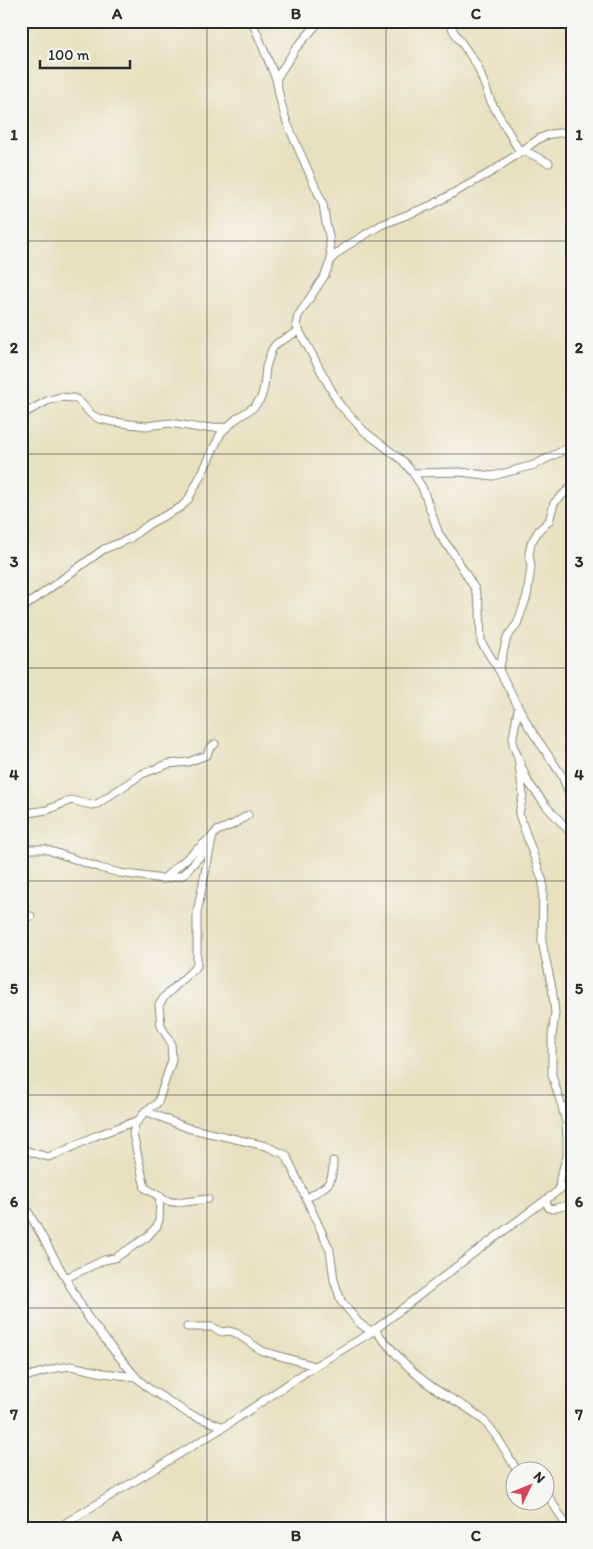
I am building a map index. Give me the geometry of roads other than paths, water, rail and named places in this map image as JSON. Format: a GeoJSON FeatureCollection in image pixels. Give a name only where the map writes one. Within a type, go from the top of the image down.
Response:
{"type":"FeatureCollection","features":[{"type":"Feature","properties":{"kind":"street"},"geometry":{"type":"LineString","coordinates":[[252,21],[276,79],[287,123],[323,204],[329,235],[331,259],[325,275],[298,316],[296,325],[338,404],[364,430],[403,461],[413,473],[427,499],[440,534],[454,553],[475,589],[480,608],[481,642],[499,670],[518,709],[561,774],[572,800]]}},
{"type":"Feature","properties":{"kind":"street"},"geometry":{"type":"LineString","coordinates":[[276,79],[296,48],[320,21]]}},
{"type":"Feature","properties":{"kind":"street"},"geometry":{"type":"LineString","coordinates":[[449,21],[476,65],[491,102],[522,151],[549,163]]}},
{"type":"Feature","properties":{"kind":"street"},"geometry":{"type":"LineString","coordinates":[[331,259],[356,239],[393,220],[420,211],[451,196],[493,171],[540,138],[551,134],[572,131]]}},
{"type":"Feature","properties":{"kind":"street"},"geometry":{"type":"LineString","coordinates":[[21,609],[104,550],[129,539],[149,524],[181,507],[188,500],[217,439],[236,420],[254,407],[261,398],[268,359],[272,348],[277,343],[299,331]]}},
{"type":"Feature","properties":{"kind":"street"},"geometry":{"type":"LineString","coordinates":[[21,415],[47,401],[60,397],[78,400],[92,415],[114,422],[146,426],[170,423],[200,428],[228,428]]}},
{"type":"Feature","properties":{"kind":"street"},"geometry":{"type":"LineString","coordinates":[[413,473],[460,472],[493,476],[534,465],[572,446]]}},
{"type":"Feature","properties":{"kind":"street"},"geometry":{"type":"LineString","coordinates":[[499,670],[507,637],[517,624],[526,596],[531,567],[529,554],[531,543],[539,530],[548,522],[554,503],[572,486]]}},
{"type":"Feature","properties":{"kind":"street"},"geometry":{"type":"LineString","coordinates":[[518,709],[512,741],[528,782],[572,834]]}},
{"type":"Feature","properties":{"kind":"street"},"geometry":{"type":"LineString","coordinates":[[21,814],[47,810],[71,800],[91,806],[97,804],[142,774],[168,764],[188,762],[201,758],[207,755],[209,749],[215,744]]}},
{"type":"Feature","properties":{"kind":"street"},"geometry":{"type":"LineString","coordinates":[[518,758],[523,795],[519,814],[543,882],[542,942],[552,988],[555,1013],[552,1036],[552,1075],[566,1122],[567,1157],[560,1178],[559,1190]]}},
{"type":"Feature","properties":{"kind":"street"},"geometry":{"type":"LineString","coordinates":[[21,849],[45,849],[100,868],[163,879],[217,831],[234,824],[248,815]]}},
{"type":"Feature","properties":{"kind":"street"},"geometry":{"type":"LineString","coordinates":[[208,1199],[184,1202],[171,1201],[163,1199],[145,1188],[133,1134],[135,1124],[145,1111],[158,1102],[172,1060],[171,1043],[161,1026],[159,1005],[165,996],[197,966],[197,912],[212,837]]}},
{"type":"Feature","properties":{"kind":"street"},"geometry":{"type":"LineString","coordinates":[[21,918],[31,916]]}},
{"type":"Feature","properties":{"kind":"street"},"geometry":{"type":"LineString","coordinates":[[145,1111],[188,1128],[266,1146],[284,1153],[330,1250],[334,1280],[341,1301],[359,1323],[373,1330],[432,1387],[478,1415],[506,1449],[513,1462]]}},
{"type":"Feature","properties":{"kind":"street"},"geometry":{"type":"LineString","coordinates":[[21,1147],[27,1151],[48,1157],[95,1136],[139,1120]]}},
{"type":"Feature","properties":{"kind":"street"},"geometry":{"type":"LineString","coordinates":[[306,1199],[330,1182],[333,1174],[332,1161]]}},
{"type":"Feature","properties":{"kind":"street"},"geometry":{"type":"LineString","coordinates":[[57,1528],[224,1427],[373,1330],[406,1307],[545,1200],[572,1183]]}},
{"type":"Feature","properties":{"kind":"street"},"geometry":{"type":"LineString","coordinates":[[66,1278],[104,1260],[115,1258],[147,1237],[157,1226],[159,1220],[160,1196]]}},
{"type":"Feature","properties":{"kind":"street"},"geometry":{"type":"LineString","coordinates":[[21,1198],[96,1329],[136,1377],[148,1388],[176,1407],[224,1427]]}},
{"type":"Feature","properties":{"kind":"street"},"geometry":{"type":"LineString","coordinates":[[545,1200],[549,1208],[552,1209],[572,1204]]}},
{"type":"Feature","properties":{"kind":"street"},"geometry":{"type":"LineString","coordinates":[[187,1327],[212,1327],[222,1332],[236,1334],[262,1351],[315,1366]]}},
{"type":"Feature","properties":{"kind":"street"},"geometry":{"type":"LineString","coordinates":[[21,1378],[56,1368],[71,1366],[136,1377]]}},
{"type":"Feature","properties":{"kind":"street"},"geometry":{"type":"LineString","coordinates":[[556,1508],[567,1525]]}}]}
